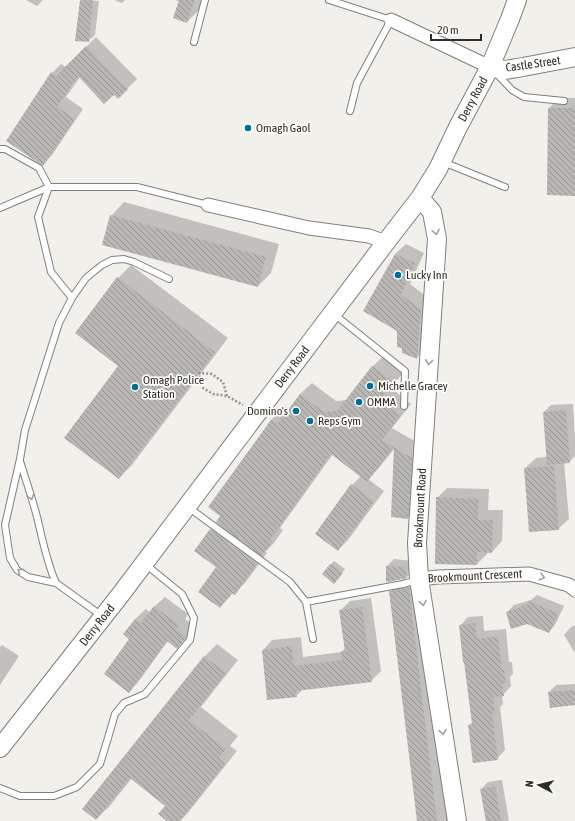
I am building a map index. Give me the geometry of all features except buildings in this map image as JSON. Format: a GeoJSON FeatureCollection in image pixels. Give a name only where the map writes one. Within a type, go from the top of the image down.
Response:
{"type":"FeatureCollection","features":[{"type":"Feature","properties":{"kind":"main road","name":"Derry Road"},"geometry":{"type":"LineString","coordinates":[[0,748],[103,617],[420,198],[441,161],[472,98],[490,67],[517,0]]}},
{"type":"Feature","properties":{"kind":"main road","name":"Castle Street"},"geometry":{"type":"LineString","coordinates":[[490,67],[505,70],[575,57]]}},
{"type":"Feature","properties":{"kind":"main road","name":"Brookmount Road"},"geometry":{"type":"LineString","coordinates":[[420,198],[432,212],[437,239],[417,543],[419,579],[457,821]]}},
{"type":"Feature","properties":{"kind":"street"},"geometry":{"type":"LineString","coordinates":[[391,20],[490,67]]}},
{"type":"Feature","properties":{"kind":"street"},"geometry":{"type":"LineString","coordinates":[[208,205],[309,228],[369,236],[386,242]]}},
{"type":"Feature","properties":{"kind":"street","name":"Brookmount Crescent"},"geometry":{"type":"LineString","coordinates":[[419,579],[529,574],[569,585],[575,590]]}},
{"type":"Feature","properties":{"kind":"lane"},"geometry":{"type":"LineString","coordinates":[[194,42],[205,0]]}},
{"type":"Feature","properties":{"kind":"lane"},"geometry":{"type":"LineString","coordinates":[[329,0],[391,20],[357,84],[350,110]]}},
{"type":"Feature","properties":{"kind":"lane"},"geometry":{"type":"LineString","coordinates":[[490,67],[512,90],[524,97],[564,101]]}},
{"type":"Feature","properties":{"kind":"lane"},"geometry":{"type":"LineString","coordinates":[[0,149],[5,149],[39,168],[49,186],[38,217],[51,272],[72,298]]}},
{"type":"Feature","properties":{"kind":"lane"},"geometry":{"type":"LineString","coordinates":[[441,161],[505,187]]}},
{"type":"Feature","properties":{"kind":"lane"},"geometry":{"type":"LineString","coordinates":[[0,208],[49,186],[137,187],[208,205]]}},
{"type":"Feature","properties":{"kind":"lane"},"geometry":{"type":"LineString","coordinates":[[103,617],[56,583],[28,577],[16,570],[10,558],[5,525],[25,430],[59,323],[72,298],[86,278],[102,265],[112,260],[124,259],[134,262],[169,279]]}},
{"type":"Feature","properties":{"kind":"lane"},"geometry":{"type":"LineString","coordinates":[[332,313],[405,371],[404,406]]}},
{"type":"Feature","properties":{"kind":"lane"},"geometry":{"type":"LineString","coordinates":[[20,459],[38,520],[51,572],[56,583]]}},
{"type":"Feature","properties":{"kind":"lane"},"geometry":{"type":"LineString","coordinates":[[14,487],[26,480]]}},
{"type":"Feature","properties":{"kind":"lane"},"geometry":{"type":"LineString","coordinates":[[187,506],[290,582],[306,602],[313,639]]}},
{"type":"Feature","properties":{"kind":"lane"},"geometry":{"type":"LineString","coordinates":[[0,788],[20,796],[54,796],[77,787],[100,764],[115,714],[124,703],[145,694],[190,640],[194,618],[182,594],[144,563]]}},
{"type":"Feature","properties":{"kind":"lane"},"geometry":{"type":"LineString","coordinates":[[306,602],[403,584],[419,579]]}},
{"type":"Feature","properties":{"kind":"path"},"geometry":{"type":"LineString","coordinates":[[227,396],[223,382],[212,374],[199,373],[203,388],[213,394],[227,396],[256,414]]}},
{"type":"Feature","properties":{"kind":"place","name":"Omagh Gaol"},"geometry":{"type":"Point","coordinates":[248,128]}},
{"type":"Feature","properties":{"kind":"place","name":"Lucky Inn"},"geometry":{"type":"Point","coordinates":[398,275]}},
{"type":"Feature","properties":{"kind":"place","name":"Michelle Gracey"},"geometry":{"type":"Point","coordinates":[370,386]}},
{"type":"Feature","properties":{"kind":"place","name":"Omagh Police Station"},"geometry":{"type":"Point","coordinates":[135,387]}},
{"type":"Feature","properties":{"kind":"place","name":"OMMA"},"geometry":{"type":"Point","coordinates":[359,402]}},
{"type":"Feature","properties":{"kind":"place","name":"Domino's"},"geometry":{"type":"Point","coordinates":[296,411]}},
{"type":"Feature","properties":{"kind":"place","name":"Reps Gym"},"geometry":{"type":"Point","coordinates":[310,421]}}]}
